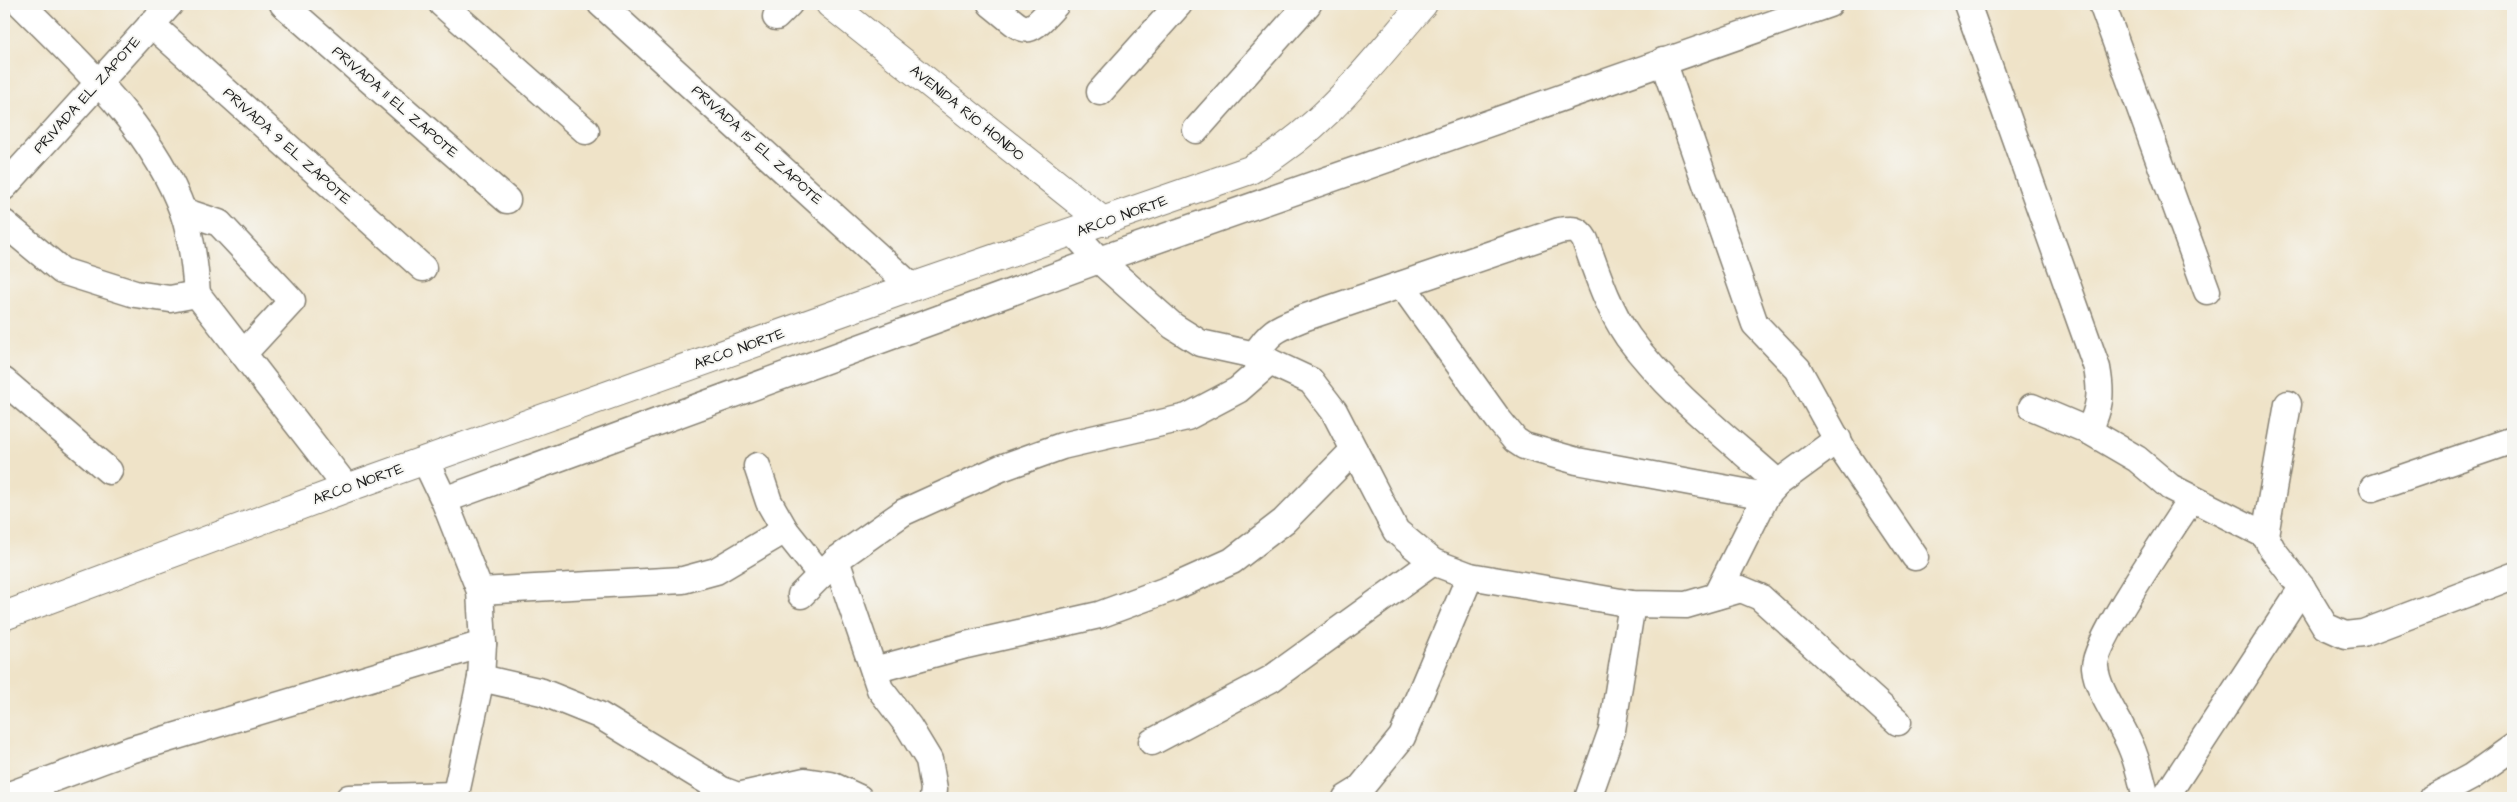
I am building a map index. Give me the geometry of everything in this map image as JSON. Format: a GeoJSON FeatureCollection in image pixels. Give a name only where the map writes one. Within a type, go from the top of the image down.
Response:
{"type":"FeatureCollection","features":[{"type":"Feature","properties":{"kind":"main road","name":"AVENIDA RÍO HONDO"},"geometry":{"type":"LineString","coordinates":[[830,4],[1104,222]]}},
{"type":"Feature","properties":{"kind":"main road","name":"ARCO NORTE"},"geometry":{"type":"LineString","coordinates":[[4,616],[425,460],[912,287],[1074,233],[1250,170],[1274,157],[1326,115],[1423,4]]}},
{"type":"Feature","properties":{"kind":"street"},"geometry":{"type":"LineString","coordinates":[[21,4],[99,82],[154,152],[183,212],[195,261],[197,294],[347,488]]}},
{"type":"Feature","properties":{"kind":"street","name":"PRIVADA EL ZAPOTE"},"geometry":{"type":"LineString","coordinates":[[4,187],[170,4]]}},
{"type":"Feature","properties":{"kind":"street","name":"PRIVADA 11 EL ZAPOTE"},"geometry":{"type":"LineString","coordinates":[[283,4],[507,200]]}},
{"type":"Feature","properties":{"kind":"street"},"geometry":{"type":"LineString","coordinates":[[442,4],[586,131]]}},
{"type":"Feature","properties":{"kind":"street","name":"PRIVADA 15 EL ZAPOTE"},"geometry":{"type":"LineString","coordinates":[[601,4],[912,287]]}},
{"type":"Feature","properties":{"kind":"street"},"geometry":{"type":"LineString","coordinates":[[991,4],[1023,29],[1030,30],[1056,4]]}},
{"type":"Feature","properties":{"kind":"street"},"geometry":{"type":"LineString","coordinates":[[1100,92],[1178,4]]}},
{"type":"Feature","properties":{"kind":"street"},"geometry":{"type":"LineString","coordinates":[[1196,130],[1308,4]]}},
{"type":"Feature","properties":{"kind":"street"},"geometry":{"type":"LineString","coordinates":[[444,500],[1099,260],[1829,4]]}},
{"type":"Feature","properties":{"kind":"street"},"geometry":{"type":"LineString","coordinates":[[1967,4],[2097,368],[2102,391],[2099,409],[2089,431]]}},
{"type":"Feature","properties":{"kind":"street"},"geometry":{"type":"LineString","coordinates":[[2102,4],[2207,291]]}},
{"type":"Feature","properties":{"kind":"street","name":"PRIVADA 9 EL ZAPOTE"},"geometry":{"type":"LineString","coordinates":[[151,24],[423,268]]}},
{"type":"Feature","properties":{"kind":"street"},"geometry":{"type":"LineString","coordinates":[[1663,62],[1755,324],[1798,369],[1870,492],[1915,557]]}},
{"type":"Feature","properties":{"kind":"street"},"geometry":{"type":"LineString","coordinates":[[183,212],[219,223],[292,301],[244,353]]}},
{"type":"Feature","properties":{"kind":"street"},"geometry":{"type":"LineString","coordinates":[[4,223],[62,271],[135,294],[170,299],[197,294]]}},
{"type":"Feature","properties":{"kind":"street"},"geometry":{"type":"LineString","coordinates":[[801,594],[828,567],[904,512],[984,476],[1062,446],[1187,417],[1238,390],[1263,358],[1266,336],[1277,329],[1572,228],[1580,232],[1610,305],[1628,337],[1656,371],[1772,490]]}},
{"type":"Feature","properties":{"kind":"street"},"geometry":{"type":"LineString","coordinates":[[1074,233],[1099,260],[1174,326],[1200,343],[1263,358],[1311,381],[1334,411],[1396,532],[1433,562],[1470,576],[1632,604],[1686,605],[1741,589],[1760,597],[1898,722]]}},
{"type":"Feature","properties":{"kind":"street"},"geometry":{"type":"LineString","coordinates":[[1402,285],[1498,419],[1514,440],[1524,446],[1577,461],[1772,490]]}},
{"type":"Feature","properties":{"kind":"street"},"geometry":{"type":"LineString","coordinates":[[4,381],[109,471]]}},
{"type":"Feature","properties":{"kind":"street"},"geometry":{"type":"LineString","coordinates":[[2264,535],[2288,404]]}},
{"type":"Feature","properties":{"kind":"street"},"geometry":{"type":"LineString","coordinates":[[2032,407],[2089,431],[2137,459],[2170,487],[2264,535],[2272,549],[2302,588],[2325,626],[2345,635],[2363,633],[2513,576]]}},
{"type":"Feature","properties":{"kind":"street"},"geometry":{"type":"LineString","coordinates":[[1716,596],[1772,490],[1838,439]]}},
{"type":"Feature","properties":{"kind":"street"},"geometry":{"type":"LineString","coordinates":[[2373,488],[2513,440]]}},
{"type":"Feature","properties":{"kind":"street"},"geometry":{"type":"LineString","coordinates":[[874,670],[966,645],[1099,615],[1181,584],[1232,561],[1284,521],[1354,450]]}},
{"type":"Feature","properties":{"kind":"street"},"geometry":{"type":"LineString","coordinates":[[349,798],[455,797],[481,678],[483,644],[480,591],[444,500],[425,460]]}},
{"type":"Feature","properties":{"kind":"street"},"geometry":{"type":"LineString","coordinates":[[757,466],[769,502],[785,530],[828,567],[874,670],[880,689],[909,727],[930,760],[934,789],[933,798]]}},
{"type":"Feature","properties":{"kind":"street"},"geometry":{"type":"LineString","coordinates":[[2146,798],[2131,747],[2098,680],[2095,666],[2098,653],[2128,597],[2191,499]]}},
{"type":"Feature","properties":{"kind":"street"},"geometry":{"type":"LineString","coordinates":[[480,591],[683,580],[716,571],[785,530]]}},
{"type":"Feature","properties":{"kind":"street"},"geometry":{"type":"LineString","coordinates":[[1152,742],[1270,679],[1405,584],[1433,562]]}},
{"type":"Feature","properties":{"kind":"street"},"geometry":{"type":"LineString","coordinates":[[1346,798],[1359,790],[1402,737],[1470,576]]}},
{"type":"Feature","properties":{"kind":"street"},"geometry":{"type":"LineString","coordinates":[[2165,798],[2302,588]]}},
{"type":"Feature","properties":{"kind":"street"},"geometry":{"type":"LineString","coordinates":[[1588,798],[1612,730],[1632,604]]}},
{"type":"Feature","properties":{"kind":"street"},"geometry":{"type":"LineString","coordinates":[[4,797],[130,750],[483,644]]}},
{"type":"Feature","properties":{"kind":"street"},"geometry":{"type":"LineString","coordinates":[[481,678],[542,692],[599,715],[722,790],[738,797],[805,781],[831,785],[859,798]]}},
{"type":"Feature","properties":{"kind":"street"},"geometry":{"type":"LineString","coordinates":[[2432,798],[2474,788],[2513,747]]}}]}
